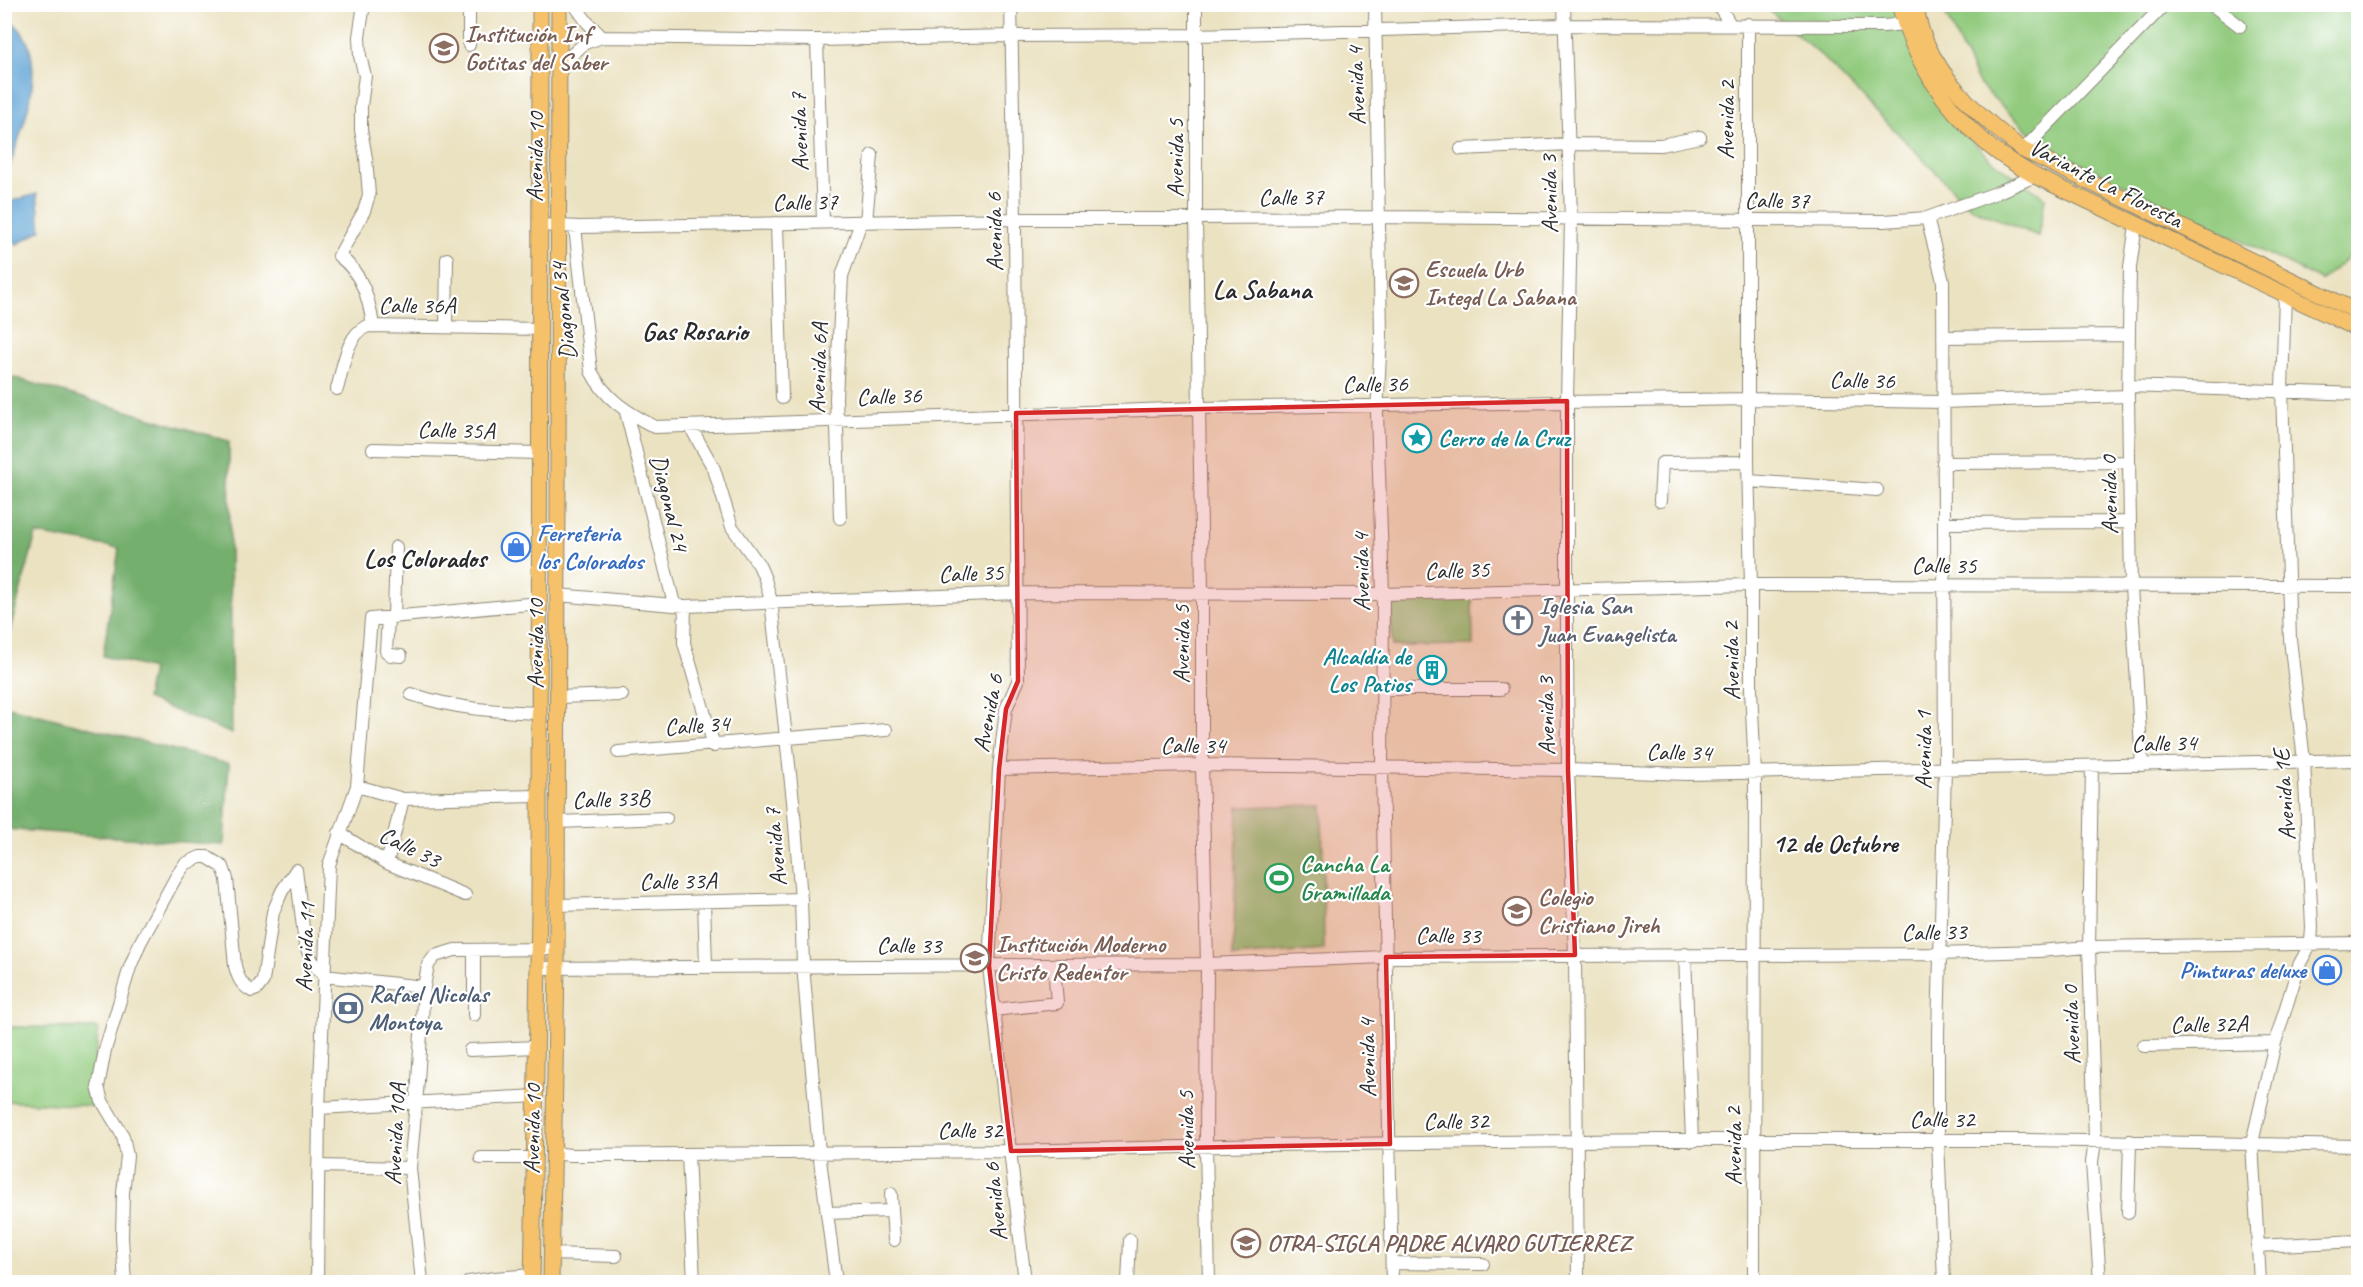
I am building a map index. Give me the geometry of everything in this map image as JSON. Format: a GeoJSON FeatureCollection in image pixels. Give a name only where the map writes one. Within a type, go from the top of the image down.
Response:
{"type":"FeatureCollection","features":[{"type":"Feature","properties":{"kind":"main road","name":"Avenida 10"},"geometry":{"type":"LineString","coordinates":[[532,1279],[538,968],[540,4]]}},
{"type":"Feature","properties":{"kind":"main road","name":"Avenida 10"},"geometry":{"type":"LineString","coordinates":[[551,1282],[555,1153],[558,822],[559,4]]}},
{"type":"Feature","properties":{"kind":"main road","name":"Variante La Floresta"},"geometry":{"type":"LineString","coordinates":[[1899,4],[1904,24],[1926,72],[1944,97],[1985,142],[2035,176],[2358,329]]}},
{"type":"Feature","properties":{"kind":"main road","name":"Variante La Floresta"},"geometry":{"type":"LineString","coordinates":[[1915,4],[1924,39],[1953,86],[1995,128],[2023,150],[2358,312]]}},
{"type":"Feature","properties":{"kind":"street"},"geometry":{"type":"LineString","coordinates":[[364,4],[359,37],[360,56],[365,76],[361,106],[362,143],[366,158],[369,195],[339,256],[358,273],[371,308],[374,326]]}},
{"type":"Feature","properties":{"kind":"street"},"geometry":{"type":"LineString","coordinates":[[468,4],[469,45]]}},
{"type":"Feature","properties":{"kind":"street"},"geometry":{"type":"LineString","coordinates":[[574,4],[587,22],[602,36]]}},
{"type":"Feature","properties":{"kind":"street","name":"Avenida 6"},"geometry":{"type":"LineString","coordinates":[[1011,4],[1018,681],[1006,709],[999,769],[989,966],[1025,1282]]}},
{"type":"Feature","properties":{"kind":"street","name":"Avenida 5"},"geometry":{"type":"LineString","coordinates":[[1196,4],[1196,219],[1202,592],[1202,765],[1207,964],[1206,1146],[1209,1282]]}},
{"type":"Feature","properties":{"kind":"street","name":"Avenida 4"},"geometry":{"type":"LineString","coordinates":[[1375,4],[1380,218],[1381,335],[1378,405],[1383,594],[1382,768],[1392,1282]]}},
{"type":"Feature","properties":{"kind":"street","name":"Avenida 3"},"geometry":{"type":"LineString","coordinates":[[1564,4],[1571,219],[1567,401],[1568,770],[1575,955],[1578,1282]]}},
{"type":"Feature","properties":{"kind":"street"},"geometry":{"type":"LineString","coordinates":[[1718,4],[1730,24]]}},
{"type":"Feature","properties":{"kind":"street"},"geometry":{"type":"LineString","coordinates":[[2023,150],[2165,4]]}},
{"type":"Feature","properties":{"kind":"street"},"geometry":{"type":"LineString","coordinates":[[2211,4],[2240,26]]}},
{"type":"Feature","properties":{"kind":"street","name":"Avenida 2"},"geometry":{"type":"LineString","coordinates":[[1748,24],[1746,220],[1748,462],[1751,689],[1755,773],[1754,1282]]}},
{"type":"Feature","properties":{"kind":"street"},"geometry":{"type":"LineString","coordinates":[[559,66],[585,43],[602,36],[817,40],[1564,25],[1884,26],[1904,24]]}},
{"type":"Feature","properties":{"kind":"street","name":"Avenida 7"},"geometry":{"type":"LineString","coordinates":[[817,40],[823,222]]}},
{"type":"Feature","properties":{"kind":"street"},"geometry":{"type":"LineString","coordinates":[[1461,149],[1569,144],[1661,145],[1700,136]]}},
{"type":"Feature","properties":{"kind":"street","name":"Avenida 6A"},"geometry":{"type":"LineString","coordinates":[[840,518],[836,398],[842,276],[864,222],[872,155]]}},
{"type":"Feature","properties":{"kind":"street","name":"Calle 37"},"geometry":{"type":"LineString","coordinates":[[540,225],[575,227],[1015,219],[1380,218],[1884,221],[1927,218],[2035,176]]}},
{"type":"Feature","properties":{"kind":"street","name":"Avenida 1"},"geometry":{"type":"LineString","coordinates":[[1927,218],[1943,281],[1945,769],[1938,954],[1938,1140],[1944,1282]]}},
{"type":"Feature","properties":{"kind":"street"},"geometry":{"type":"LineString","coordinates":[[777,223],[782,398]]}},
{"type":"Feature","properties":{"kind":"street","name":"Avenida 0"},"geometry":{"type":"LineString","coordinates":[[2136,225],[2130,267],[2128,391],[2131,587],[2142,765]]}},
{"type":"Feature","properties":{"kind":"street","name":"Diagonal 34"},"geometry":{"type":"LineString","coordinates":[[575,227],[591,372],[597,384],[626,412]]}},
{"type":"Feature","properties":{"kind":"street"},"geometry":{"type":"LineString","coordinates":[[446,326],[447,259]]}},
{"type":"Feature","properties":{"kind":"street","name":"Avenida 1E"},"geometry":{"type":"LineString","coordinates":[[2260,1282],[2252,1143],[2275,1043],[2300,965],[2311,943],[2312,927],[2304,761],[2290,639],[2282,390],[2285,295]]}},
{"type":"Feature","properties":{"kind":"street","name":"Calle 36A"},"geometry":{"type":"LineString","coordinates":[[337,389],[352,337],[359,329],[374,326],[540,329]]}},
{"type":"Feature","properties":{"kind":"street"},"geometry":{"type":"LineString","coordinates":[[1943,338],[2129,335]]}},
{"type":"Feature","properties":{"kind":"street","name":"Calle 36"},"geometry":{"type":"LineString","coordinates":[[626,412],[655,427],[1199,408],[1749,399],[1943,402],[2128,391],[2282,390],[2358,394]]}},
{"type":"Feature","properties":{"kind":"street","name":"Diagonal 24"},"geometry":{"type":"LineString","coordinates":[[626,412],[679,605]]}},
{"type":"Feature","properties":{"kind":"street","name":"Avenida 7"},"geometry":{"type":"LineString","coordinates":[[690,426],[714,470],[732,527],[759,565],[771,601],[801,899],[803,965],[819,1152],[836,1282]]}},
{"type":"Feature","properties":{"kind":"street","name":"Calle 35A"},"geometry":{"type":"LineString","coordinates":[[373,449],[538,453]]}},
{"type":"Feature","properties":{"kind":"street"},"geometry":{"type":"LineString","coordinates":[[1660,501],[1662,463],[1748,462]]}},
{"type":"Feature","properties":{"kind":"street"},"geometry":{"type":"LineString","coordinates":[[1943,463],[2129,462]]}},
{"type":"Feature","properties":{"kind":"street"},"geometry":{"type":"LineString","coordinates":[[1749,480],[1877,490]]}},
{"type":"Feature","properties":{"kind":"street"},"geometry":{"type":"LineString","coordinates":[[1944,523],[2130,522]]}},
{"type":"Feature","properties":{"kind":"street"},"geometry":{"type":"LineString","coordinates":[[396,547],[386,651],[391,655],[401,656]]}},
{"type":"Feature","properties":{"kind":"street","name":"Calle 35"},"geometry":{"type":"LineString","coordinates":[[557,596],[679,605],[1017,593],[1383,594],[1751,585],[2358,586]]}},
{"type":"Feature","properties":{"kind":"street"},"geometry":{"type":"LineString","coordinates":[[391,617],[539,603]]}},
{"type":"Feature","properties":{"kind":"street"},"geometry":{"type":"LineString","coordinates":[[679,605],[684,643],[714,746]]}},
{"type":"Feature","properties":{"kind":"street","name":"Avenida 11"},"geometry":{"type":"LineString","coordinates":[[317,1282],[319,1108],[329,865],[357,786],[371,619],[391,617]]}},
{"type":"Feature","properties":{"kind":"street"},"geometry":{"type":"LineString","coordinates":[[1383,689],[1501,689]]}},
{"type":"Feature","properties":{"kind":"street"},"geometry":{"type":"LineString","coordinates":[[411,694],[444,705],[481,711],[538,713]]}},
{"type":"Feature","properties":{"kind":"street"},"geometry":{"type":"LineString","coordinates":[[557,697],[622,695]]}},
{"type":"Feature","properties":{"kind":"street","name":"Calle 34"},"geometry":{"type":"LineString","coordinates":[[618,752],[714,746],[886,730]]}},
{"type":"Feature","properties":{"kind":"street","name":"Calle 34"},"geometry":{"type":"LineString","coordinates":[[999,769],[1202,765],[1688,774],[2358,760]]}},
{"type":"Feature","properties":{"kind":"street","name":"Avenida 0"},"geometry":{"type":"LineString","coordinates":[[2092,766],[2089,947],[2095,1141],[2092,1162],[2100,1282]]}},
{"type":"Feature","properties":{"kind":"street"},"geometry":{"type":"LineString","coordinates":[[357,786],[404,799],[538,796]]}},
{"type":"Feature","properties":{"kind":"street"},"geometry":{"type":"LineString","coordinates":[[387,863],[404,799]]}},
{"type":"Feature","properties":{"kind":"street","name":"Calle 33B"},"geometry":{"type":"LineString","coordinates":[[558,822],[666,818]]}},
{"type":"Feature","properties":{"kind":"street","name":"Calle 33"},"geometry":{"type":"LineString","coordinates":[[339,833],[387,863],[465,895]]}},
{"type":"Feature","properties":{"kind":"street"},"geometry":{"type":"LineString","coordinates":[[125,1282],[122,1224],[127,1155],[123,1136],[102,1101],[98,1087],[122,991],[140,943],[185,864],[200,857],[212,859],[226,872],[235,966],[243,987],[252,991],[263,981],[273,912],[296,870],[305,944],[313,963],[324,976],[424,987]]}},
{"type":"Feature","properties":{"kind":"street","name":"Calle 33A"},"geometry":{"type":"LineString","coordinates":[[557,905],[801,899]]}},
{"type":"Feature","properties":{"kind":"street"},"geometry":{"type":"LineString","coordinates":[[704,901],[706,966]]}},
{"type":"Feature","properties":{"kind":"street","name":"Calle 33"},"geometry":{"type":"LineString","coordinates":[[538,968],[803,965],[1054,966],[1207,964],[1386,957],[1938,954],[2089,947],[2358,943]]}},
{"type":"Feature","properties":{"kind":"street"},"geometry":{"type":"LineString","coordinates":[[474,1015],[474,950],[556,949]]}},
{"type":"Feature","properties":{"kind":"street","name":"Avenida 10A"},"geometry":{"type":"LineString","coordinates":[[422,1282],[410,1168],[424,987],[428,965],[435,956],[454,950],[474,950]]}},
{"type":"Feature","properties":{"kind":"street"},"geometry":{"type":"LineString","coordinates":[[1685,954],[1692,1141]]}},
{"type":"Feature","properties":{"kind":"street"},"geometry":{"type":"LineString","coordinates":[[994,1010],[1057,1003],[1054,966]]}},
{"type":"Feature","properties":{"kind":"street","name":"Calle 32A"},"geometry":{"type":"LineString","coordinates":[[2144,1046],[2275,1043]]}},
{"type":"Feature","properties":{"kind":"street"},"geometry":{"type":"LineString","coordinates":[[470,1050],[537,1047]]}},
{"type":"Feature","properties":{"kind":"street"},"geometry":{"type":"LineString","coordinates":[[319,1108],[537,1096]]}},
{"type":"Feature","properties":{"kind":"street","name":"Calle 32"},"geometry":{"type":"LineString","coordinates":[[555,1153],[570,1155],[1011,1151],[1206,1146],[1938,1140],[2358,1146]]}},
{"type":"Feature","properties":{"kind":"street"},"geometry":{"type":"LineString","coordinates":[[2128,1213],[2130,1141]]}},
{"type":"Feature","properties":{"kind":"street"},"geometry":{"type":"LineString","coordinates":[[688,1154],[694,1282]]}},
{"type":"Feature","properties":{"kind":"street"},"geometry":{"type":"LineString","coordinates":[[481,1158],[535,1158]]}},
{"type":"Feature","properties":{"kind":"street"},"geometry":{"type":"LineString","coordinates":[[318,1166],[410,1168]]}},
{"type":"Feature","properties":{"kind":"street"},"geometry":{"type":"LineString","coordinates":[[891,1194],[894,1240]]}},
{"type":"Feature","properties":{"kind":"street"},"geometry":{"type":"LineString","coordinates":[[827,1214],[891,1211]]}},
{"type":"Feature","properties":{"kind":"street"},"geometry":{"type":"LineString","coordinates":[[1128,1282],[1130,1240]]}},
{"type":"Feature","properties":{"kind":"street"},"geometry":{"type":"LineString","coordinates":[[2257,1245],[2358,1241]]}},
{"type":"Feature","properties":{"kind":"street"},"geometry":{"type":"LineString","coordinates":[[551,1254],[616,1256]]}},
{"type":"Feature","properties":{"kind":"street"},"geometry":{"type":"LineString","coordinates":[[1393,1263],[1483,1264]]}},
{"type":"Feature","properties":{"kind":"street"},"geometry":{"type":"LineString","coordinates":[[469,1282],[495,1278],[532,1279]]}},
{"type":"Feature","properties":{"kind":"highlighted area"},"geometry":{"type":"Polygon","coordinates":[[[1567,401],[1568,770],[1575,955],[1386,957],[1390,1144],[1011,1151],[989,966],[999,769],[1006,709],[1018,681],[1016,413],[1567,401]]]}},
{"type":"Feature","properties":{"kind":"green space"},"geometry":{"type":"Polygon","coordinates":[[[1763,5],[1897,5],[1954,122],[1990,159],[2045,198],[2038,236],[1971,208],[1823,57],[1763,5]]]}},
{"type":"Feature","properties":{"kind":"green space"},"geometry":{"type":"Polygon","coordinates":[[[1941,5],[2358,5],[2358,250],[2321,280],[2043,145],[1979,84],[1941,5]]]}},
{"type":"Feature","properties":{"kind":"green space"},"geometry":{"type":"Polygon","coordinates":[[[5,375],[229,441],[232,734],[146,699],[152,669],[103,656],[119,548],[36,534],[5,648],[5,375]]]}},
{"type":"Feature","properties":{"kind":"green space"},"geometry":{"type":"Polygon","coordinates":[[[1472,598],[1473,645],[1392,646],[1391,600],[1472,598]]]}},
{"type":"Feature","properties":{"kind":"green space"},"geometry":{"type":"Polygon","coordinates":[[[5,706],[229,764],[224,845],[5,829],[5,706]]]}},
{"type":"Feature","properties":{"kind":"green space","name":"Cancha La Gramillada"},"geometry":{"type":"Polygon","coordinates":[[[1322,805],[1324,950],[1233,957],[1238,807],[1322,805]]]}},
{"type":"Feature","properties":{"kind":"green space"},"geometry":{"type":"Polygon","coordinates":[[[4,1027],[98,1028],[92,1106],[5,1101],[4,1027]]]}},
{"type":"Feature","properties":{"kind":"water"},"geometry":{"type":"Polygon","coordinates":[[[4,14],[21,31],[29,46],[32,63],[32,81],[26,118],[9,168],[5,172],[4,14]]]}},
{"type":"Feature","properties":{"kind":"water"},"geometry":{"type":"Polygon","coordinates":[[[37,194],[41,230],[17,244],[5,236],[5,203],[37,194]]]}},
{"type":"Feature","properties":{"kind":"place","name":"Institución Inf Gotitas del Saber"},"geometry":{"type":"Point","coordinates":[444,48]}},
{"type":"Feature","properties":{"kind":"place","name":"Escuela Urb Integd La Sabana"},"geometry":{"type":"Point","coordinates":[1404,283]}},
{"type":"Feature","properties":{"kind":"place","name":"Cerro de la Cruz"},"geometry":{"type":"Point","coordinates":[1417,438]}},
{"type":"Feature","properties":{"kind":"place","name":"Ferreteria los Colorados"},"geometry":{"type":"Point","coordinates":[516,547]}},
{"type":"Feature","properties":{"kind":"place","name":"Iglesia San Juan Evangelista"},"geometry":{"type":"Point","coordinates":[1518,620]}},
{"type":"Feature","properties":{"kind":"place","name":"Alcaldía de Los Patios"},"geometry":{"type":"Point","coordinates":[1432,670]}},
{"type":"Feature","properties":{"kind":"place","name":"Cancha La Gramillada"},"geometry":{"type":"Point","coordinates":[1279,878]}},
{"type":"Feature","properties":{"kind":"place","name":"Colegio Cristiano Jireh"},"geometry":{"type":"Point","coordinates":[1517,911]}},
{"type":"Feature","properties":{"kind":"place","name":"Institución Moderno Cristo Redentor"},"geometry":{"type":"Point","coordinates":[975,958]}},
{"type":"Feature","properties":{"kind":"place","name":"Pimturas deluxe"},"geometry":{"type":"Point","coordinates":[2327,970]}},
{"type":"Feature","properties":{"kind":"place","name":"Rafael Nicolas Montoya"},"geometry":{"type":"Point","coordinates":[348,1008]}},
{"type":"Feature","properties":{"kind":"place","name":"OTRA-SIGLA PADRE ALVARO GUTIERREZ"},"geometry":{"type":"Point","coordinates":[1246,1243]}},
{"type":"Feature","properties":{"kind":"district","name":"La Sabana"},"geometry":{"type":"Point","coordinates":[1262,289]}},
{"type":"Feature","properties":{"kind":"district","name":"Gas Rosario"},"geometry":{"type":"Point","coordinates":[695,331]}},
{"type":"Feature","properties":{"kind":"district","name":"Los Colorados"},"geometry":{"type":"Point","coordinates":[425,558]}},
{"type":"Feature","properties":{"kind":"district","name":"12 de Octubre"},"geometry":{"type":"Point","coordinates":[1835,843]}}]}
